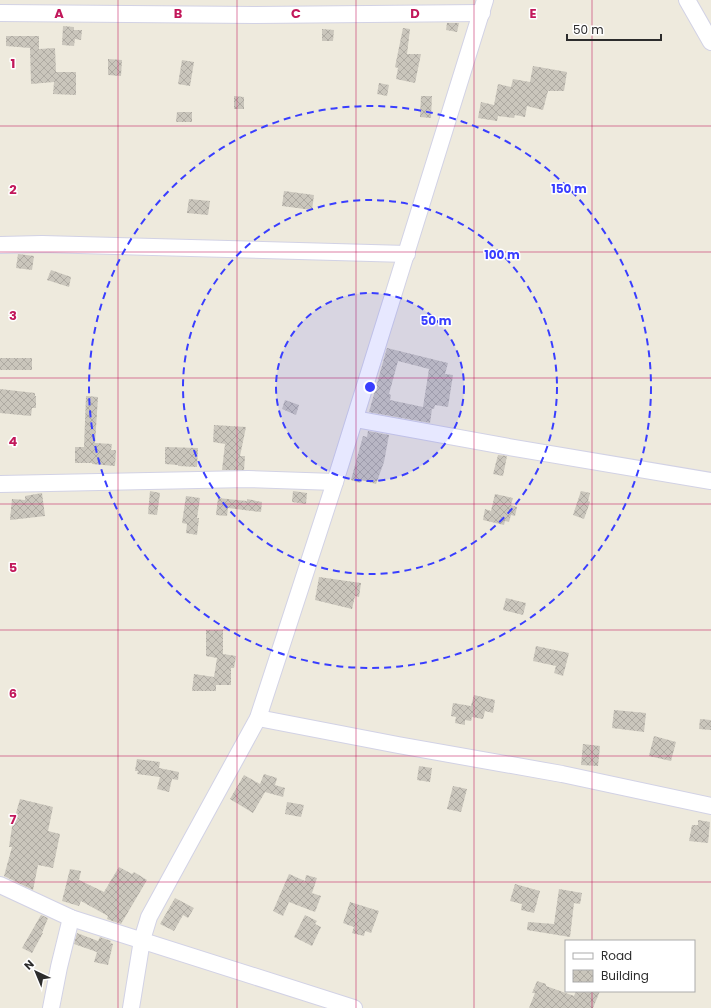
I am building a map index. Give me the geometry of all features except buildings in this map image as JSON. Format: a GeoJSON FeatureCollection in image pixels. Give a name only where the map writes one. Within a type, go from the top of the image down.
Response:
{"type":"FeatureCollection","features":[{"type":"Feature","properties":{"kind":"street"},"geometry":{"type":"LineString","coordinates":[[687,0],[711,42]]}},
{"type":"Feature","properties":{"kind":"street"},"geometry":{"type":"LineString","coordinates":[[0,13],[255,15],[484,6],[355,420],[258,718],[149,917],[142,940],[131,1008]]}},
{"type":"Feature","properties":{"kind":"street"},"geometry":{"type":"LineString","coordinates":[[0,245],[42,244],[407,254]]}},
{"type":"Feature","properties":{"kind":"street"},"geometry":{"type":"LineString","coordinates":[[355,420],[508,448],[711,481]]}},
{"type":"Feature","properties":{"kind":"street"},"geometry":{"type":"LineString","coordinates":[[0,484],[248,479],[335,482]]}},
{"type":"Feature","properties":{"kind":"street"},"geometry":{"type":"LineString","coordinates":[[258,718],[562,774],[711,806]]}},
{"type":"Feature","properties":{"kind":"street"},"geometry":{"type":"LineString","coordinates":[[0,885],[71,918],[354,1008]]}},
{"type":"Feature","properties":{"kind":"street"},"geometry":{"type":"LineString","coordinates":[[51,1008],[71,918]]}}]}
